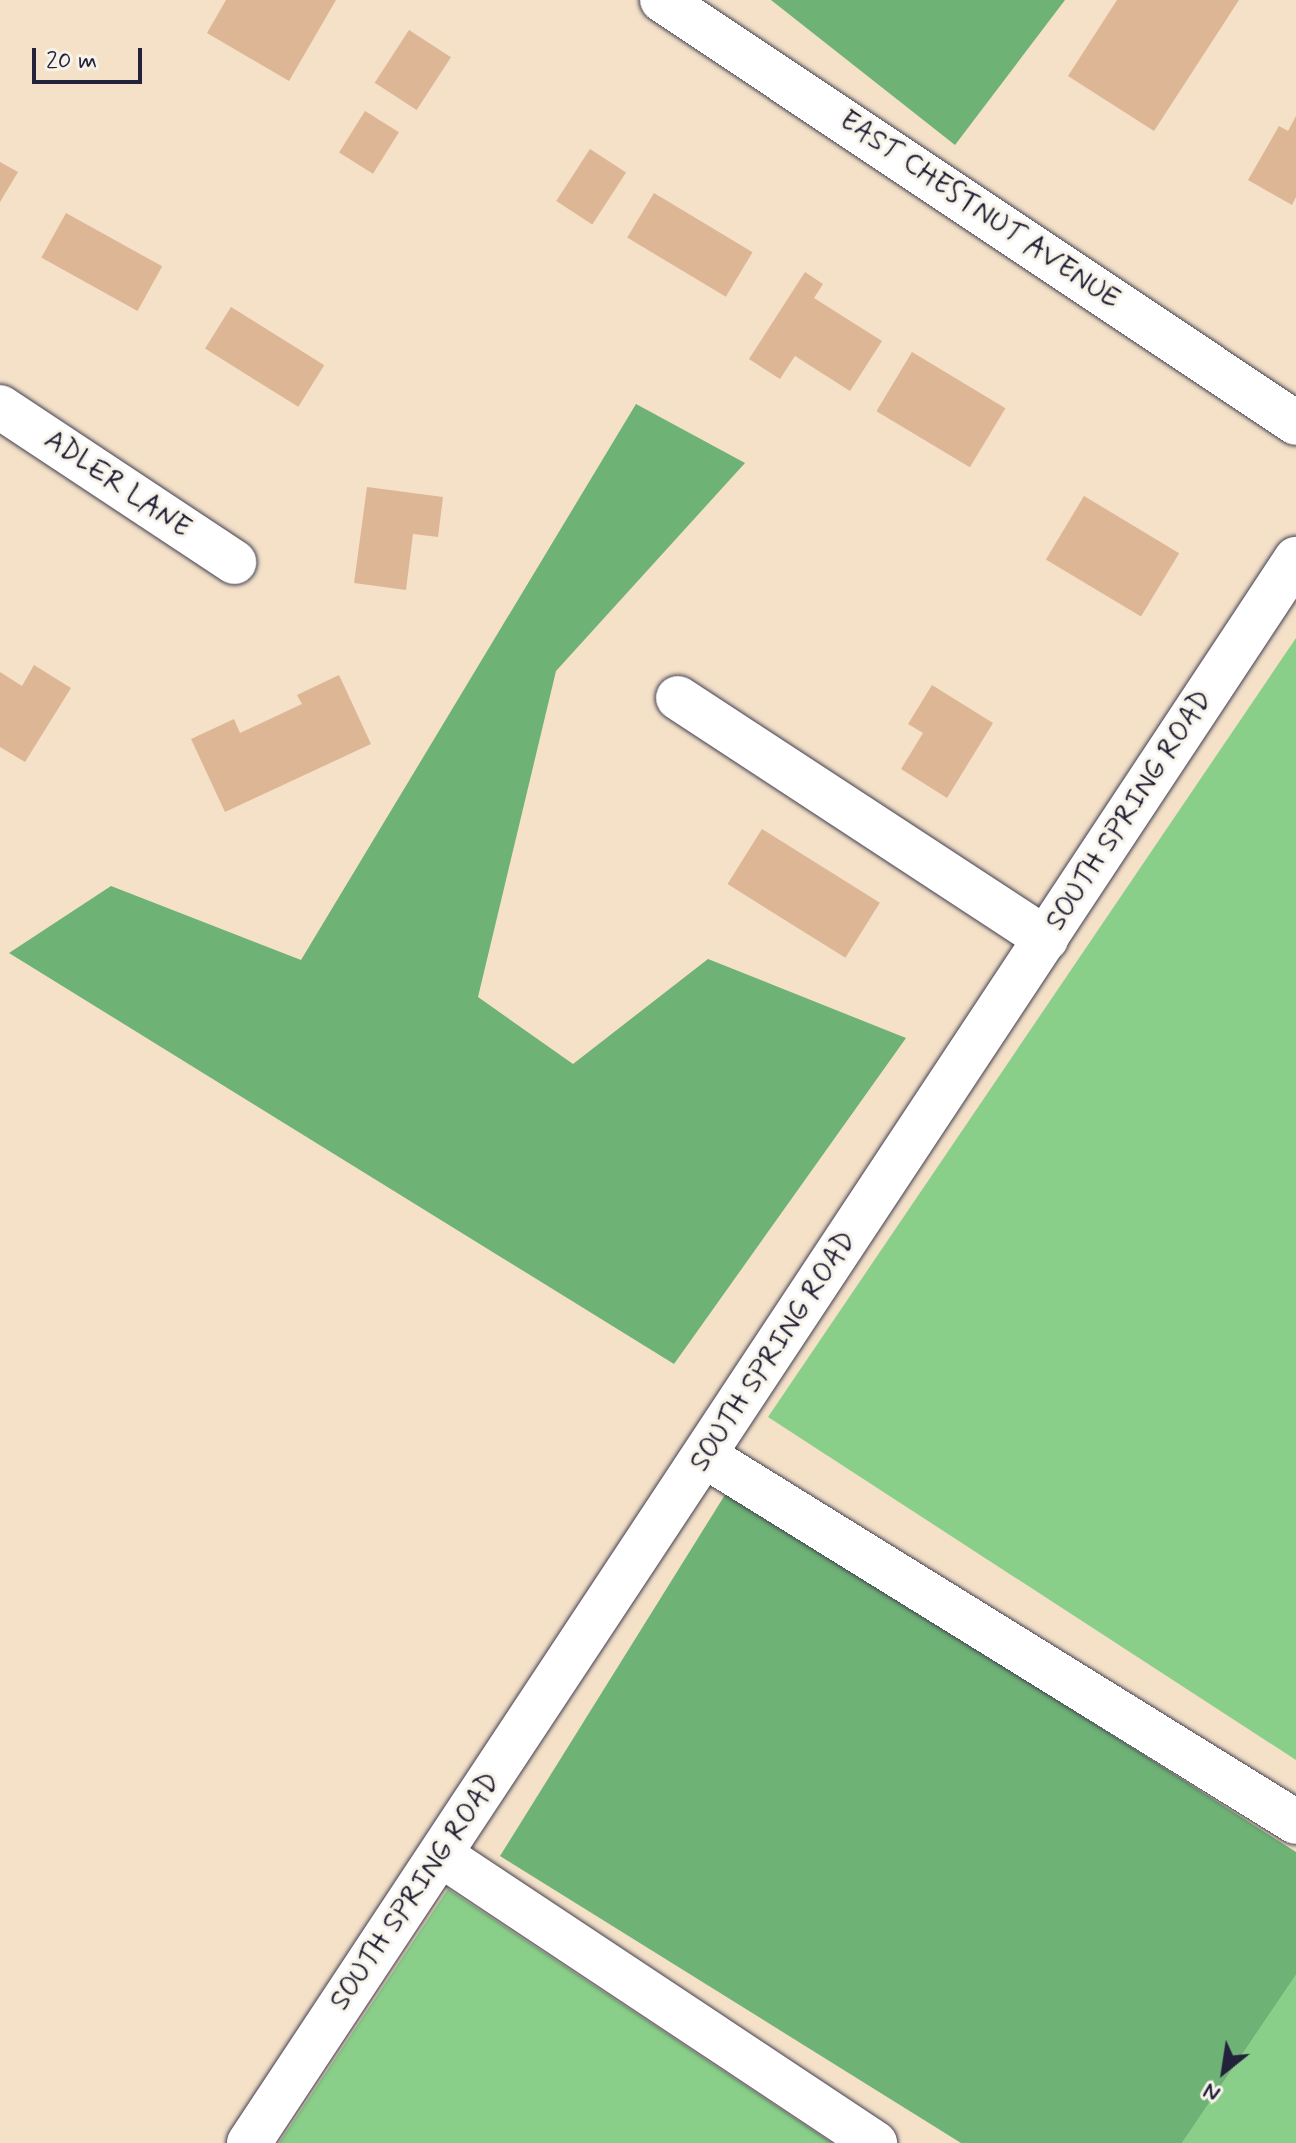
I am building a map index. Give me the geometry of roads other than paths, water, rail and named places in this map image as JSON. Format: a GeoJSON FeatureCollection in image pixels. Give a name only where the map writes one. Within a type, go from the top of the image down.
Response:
{"type":"FeatureCollection","features":[{"type":"Feature","properties":{"kind":"street","name":"EAST CHESTNUT AVENUE"},"geometry":{"type":"LineString","coordinates":[[662,0],[1296,423]]}},
{"type":"Feature","properties":{"kind":"street","name":"ADLER LANE"},"geometry":{"type":"LineString","coordinates":[[0,407],[234,562]]}},
{"type":"Feature","properties":{"kind":"street","name":"SOUTH SPRING ROAD"},"geometry":{"type":"LineString","coordinates":[[249,2143],[1296,559]]}},
{"type":"Feature","properties":{"kind":"street"},"geometry":{"type":"LineString","coordinates":[[678,698],[1046,939]]}},
{"type":"Feature","properties":{"kind":"street"},"geometry":{"type":"LineString","coordinates":[[705,1456],[1296,1822]]}},
{"type":"Feature","properties":{"kind":"street"},"geometry":{"type":"LineString","coordinates":[[441,1855],[875,2143]]}}]}
